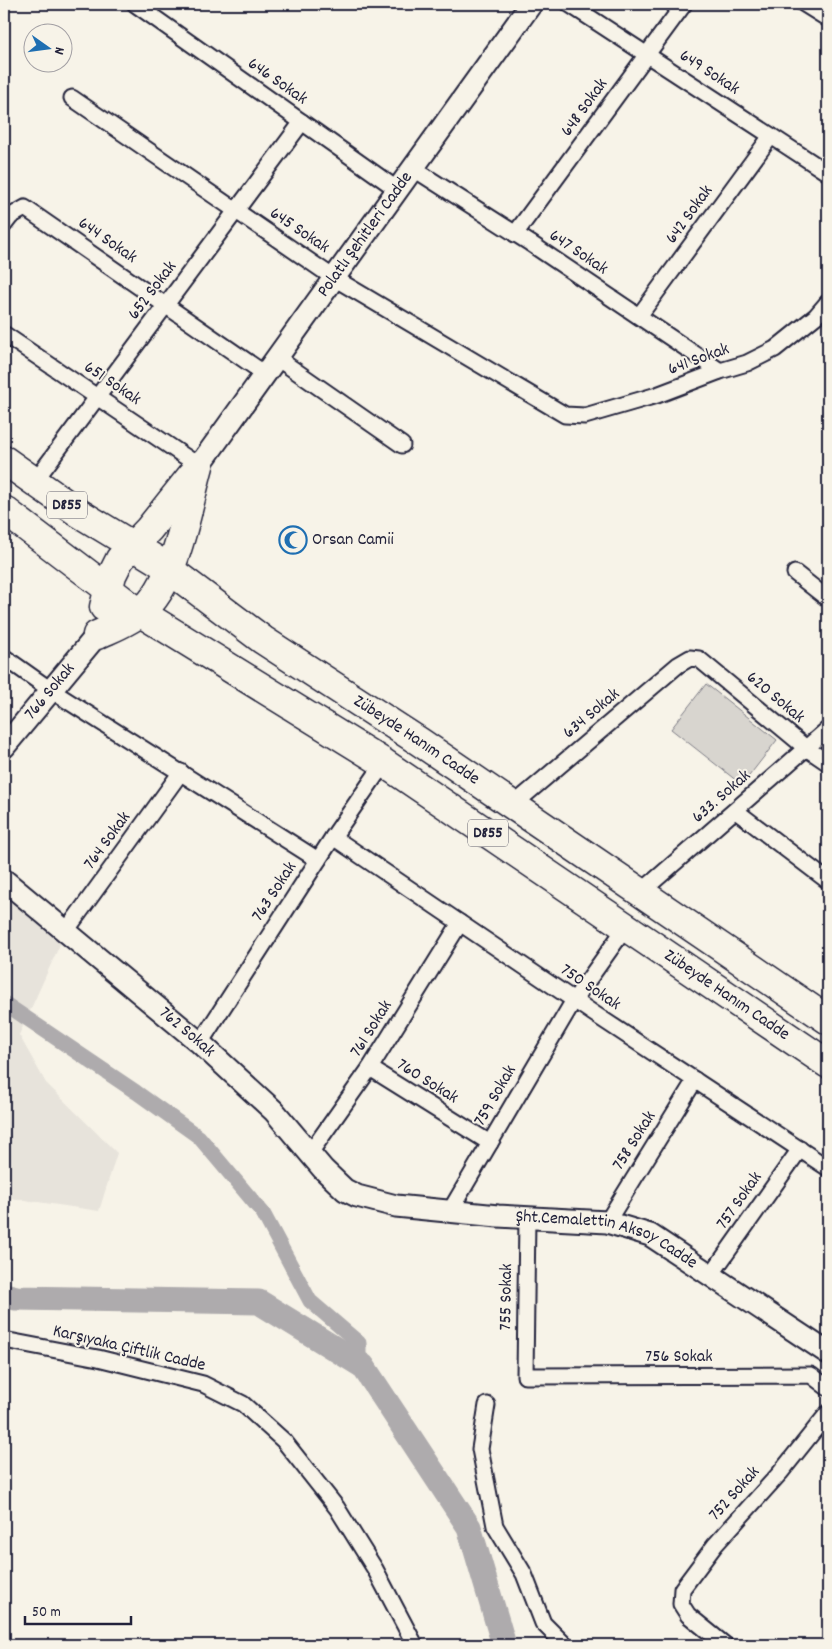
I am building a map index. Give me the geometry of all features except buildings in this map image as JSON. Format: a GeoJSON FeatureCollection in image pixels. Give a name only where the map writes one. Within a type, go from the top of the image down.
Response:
{"type":"FeatureCollection","features":[{"type":"Feature","properties":{"kind":"highway","name":"Zübeyde Hanım Cadde"},"geometry":{"type":"LineString","coordinates":[[4,460],[80,513],[134,546],[170,571],[263,640],[828,1020]]}},
{"type":"Feature","properties":{"kind":"highway"},"geometry":{"type":"LineString","coordinates":[[97,635],[108,591],[120,559],[134,546],[199,466]]}},
{"type":"Feature","properties":{"kind":"highway"},"geometry":{"type":"LineString","coordinates":[[97,635],[140,613],[158,595],[170,571],[199,466]]}},
{"type":"Feature","properties":{"kind":"highway","name":"Zübeyde Hanım Cadde"},"geometry":{"type":"LineString","coordinates":[[4,510],[108,591],[140,613],[384,763],[828,1064]]}},
{"type":"Feature","properties":{"kind":"street","name":"646 Sokak"},"geometry":{"type":"LineString","coordinates":[[135,4],[398,190]]}},
{"type":"Feature","properties":{"kind":"street","name":"Polatlı Şehitleri Cadde"},"geometry":{"type":"LineString","coordinates":[[199,466],[531,4]]}},
{"type":"Feature","properties":{"kind":"street","name":"649 Sokak"},"geometry":{"type":"LineString","coordinates":[[569,4],[828,173]]}},
{"type":"Feature","properties":{"kind":"street","name":"648 Sokak"},"geometry":{"type":"LineString","coordinates":[[515,234],[684,4]]}},
{"type":"Feature","properties":{"kind":"street"},"geometry":{"type":"LineString","coordinates":[[804,4],[828,19]]}},
{"type":"Feature","properties":{"kind":"street","name":"645 Sokak"},"geometry":{"type":"LineString","coordinates":[[72,98],[334,278],[565,415]]}},
{"type":"Feature","properties":{"kind":"street","name":"652 Sokak"},"geometry":{"type":"LineString","coordinates":[[34,482],[302,122]]}},
{"type":"Feature","properties":{"kind":"street","name":"642 Sokak"},"geometry":{"type":"LineString","coordinates":[[639,316],[771,136]]}},
{"type":"Feature","properties":{"kind":"street","name":"647 Sokak"},"geometry":{"type":"LineString","coordinates":[[414,169],[720,371]]}},
{"type":"Feature","properties":{"kind":"street","name":"644 Sokak"},"geometry":{"type":"LineString","coordinates":[[4,225],[11,216],[25,208],[166,305],[402,445]]}},
{"type":"Feature","properties":{"kind":"street","name":"641 Sokak"},"geometry":{"type":"LineString","coordinates":[[565,415],[585,416],[657,395],[720,371],[747,363],[775,349],[816,316],[828,302]]}},
{"type":"Feature","properties":{"kind":"street","name":"651 Sokak"},"geometry":{"type":"LineString","coordinates":[[4,334],[199,466]]}},
{"type":"Feature","properties":{"kind":"street"},"geometry":{"type":"LineString","coordinates":[[795,573],[828,599]]}},
{"type":"Feature","properties":{"kind":"street","name":"766 Sokak"},"geometry":{"type":"LineString","coordinates":[[4,747],[97,635]]}},
{"type":"Feature","properties":{"kind":"street"},"geometry":{"type":"LineString","coordinates":[[4,657],[52,691],[318,860]]}},
{"type":"Feature","properties":{"kind":"street","name":"634 Sokak"},"geometry":{"type":"LineString","coordinates":[[512,806],[684,660],[699,659]]}},
{"type":"Feature","properties":{"kind":"street","name":"620 Sokak"},"geometry":{"type":"LineString","coordinates":[[699,659],[806,748],[828,763]]}},
{"type":"Feature","properties":{"kind":"street","name":"633. Sokak"},"geometry":{"type":"LineString","coordinates":[[640,893],[828,729]]}},
{"type":"Feature","properties":{"kind":"street","name":"763 Sokak"},"geometry":{"type":"LineString","coordinates":[[200,1043],[333,837],[384,763]]}},
{"type":"Feature","properties":{"kind":"street","name":"764 Sokak"},"geometry":{"type":"LineString","coordinates":[[66,931],[181,772]]}},
{"type":"Feature","properties":{"kind":"street"},"geometry":{"type":"LineString","coordinates":[[736,811],[828,881]]}},
{"type":"Feature","properties":{"kind":"street","name":"750 Sokak"},"geometry":{"type":"LineString","coordinates":[[333,837],[574,1000],[828,1168]]}},
{"type":"Feature","properties":{"kind":"street","name":"762 Sokak"},"geometry":{"type":"LineString","coordinates":[[4,880],[200,1043],[274,1110],[323,1169],[345,1190],[358,1196]]}},
{"type":"Feature","properties":{"kind":"street","name":"761 Sokak"},"geometry":{"type":"LineString","coordinates":[[310,1153],[370,1068],[460,923]]}},
{"type":"Feature","properties":{"kind":"street","name":"759 Sokak"},"geometry":{"type":"LineString","coordinates":[[450,1211],[574,1000],[626,927]]}},
{"type":"Feature","properties":{"kind":"street","name":"760 Sokak"},"geometry":{"type":"LineString","coordinates":[[370,1068],[490,1143]]}},
{"type":"Feature","properties":{"kind":"street","name":"758 Sokak"},"geometry":{"type":"LineString","coordinates":[[608,1222],[695,1080]]}},
{"type":"Feature","properties":{"kind":"street","name":"757 Sokak"},"geometry":{"type":"LineString","coordinates":[[711,1274],[800,1149]]}},
{"type":"Feature","properties":{"kind":"street","name":"Şht.Cemalettin Aksoy Cadde"},"geometry":{"type":"LineString","coordinates":[[358,1196],[396,1206],[527,1218],[608,1222],[650,1235],[826,1345]]}},
{"type":"Feature","properties":{"kind":"street","name":"755 Sokak"},"geometry":{"type":"LineString","coordinates":[[525,1376],[527,1218]]}},
{"type":"Feature","properties":{"kind":"street","name":"Karşıyaka Çiftlik Cadde"},"geometry":{"type":"LineString","coordinates":[[4,1340],[98,1358],[203,1384],[243,1404],[284,1441],[337,1508],[374,1568],[415,1645]]}},
{"type":"Feature","properties":{"kind":"street","name":"756 Sokak"},"geometry":{"type":"LineString","coordinates":[[525,1376],[811,1375],[828,1388]]}},
{"type":"Feature","properties":{"kind":"street"},"geometry":{"type":"LineString","coordinates":[[487,1404],[480,1449],[495,1526],[524,1574],[543,1623],[565,1645]]}},
{"type":"Feature","properties":{"kind":"street","name":"752 Sokak"},"geometry":{"type":"LineString","coordinates":[[725,1645],[688,1615],[681,1604],[682,1589],[714,1545],[780,1472],[828,1413]]}},
{"type":"Feature","properties":{"kind":"shaded area"},"geometry":{"type":"Polygon","coordinates":[[[706,684],[777,740],[742,785],[671,729],[706,684]]]}},
{"type":"Feature","properties":{"kind":"shaded area"},"geometry":{"type":"Polygon","coordinates":[[[4,880],[66,931],[19,1035],[46,1083],[117,1153],[99,1211],[4,1197],[4,880]]]}},
{"type":"Feature","properties":{"kind":"waterway"},"geometry":{"type":"LineString","coordinates":[[4,1003],[199,1137],[263,1213],[310,1301],[359,1343],[359,1364]]}},
{"type":"Feature","properties":{"kind":"waterway"},"geometry":{"type":"LineString","coordinates":[[4,1295],[16,1298],[259,1302],[363,1366],[469,1527],[504,1645]]}},
{"type":"Feature","properties":{"kind":"place","name":"Orsan Camii"},"geometry":{"type":"Point","coordinates":[293,540]}}]}
